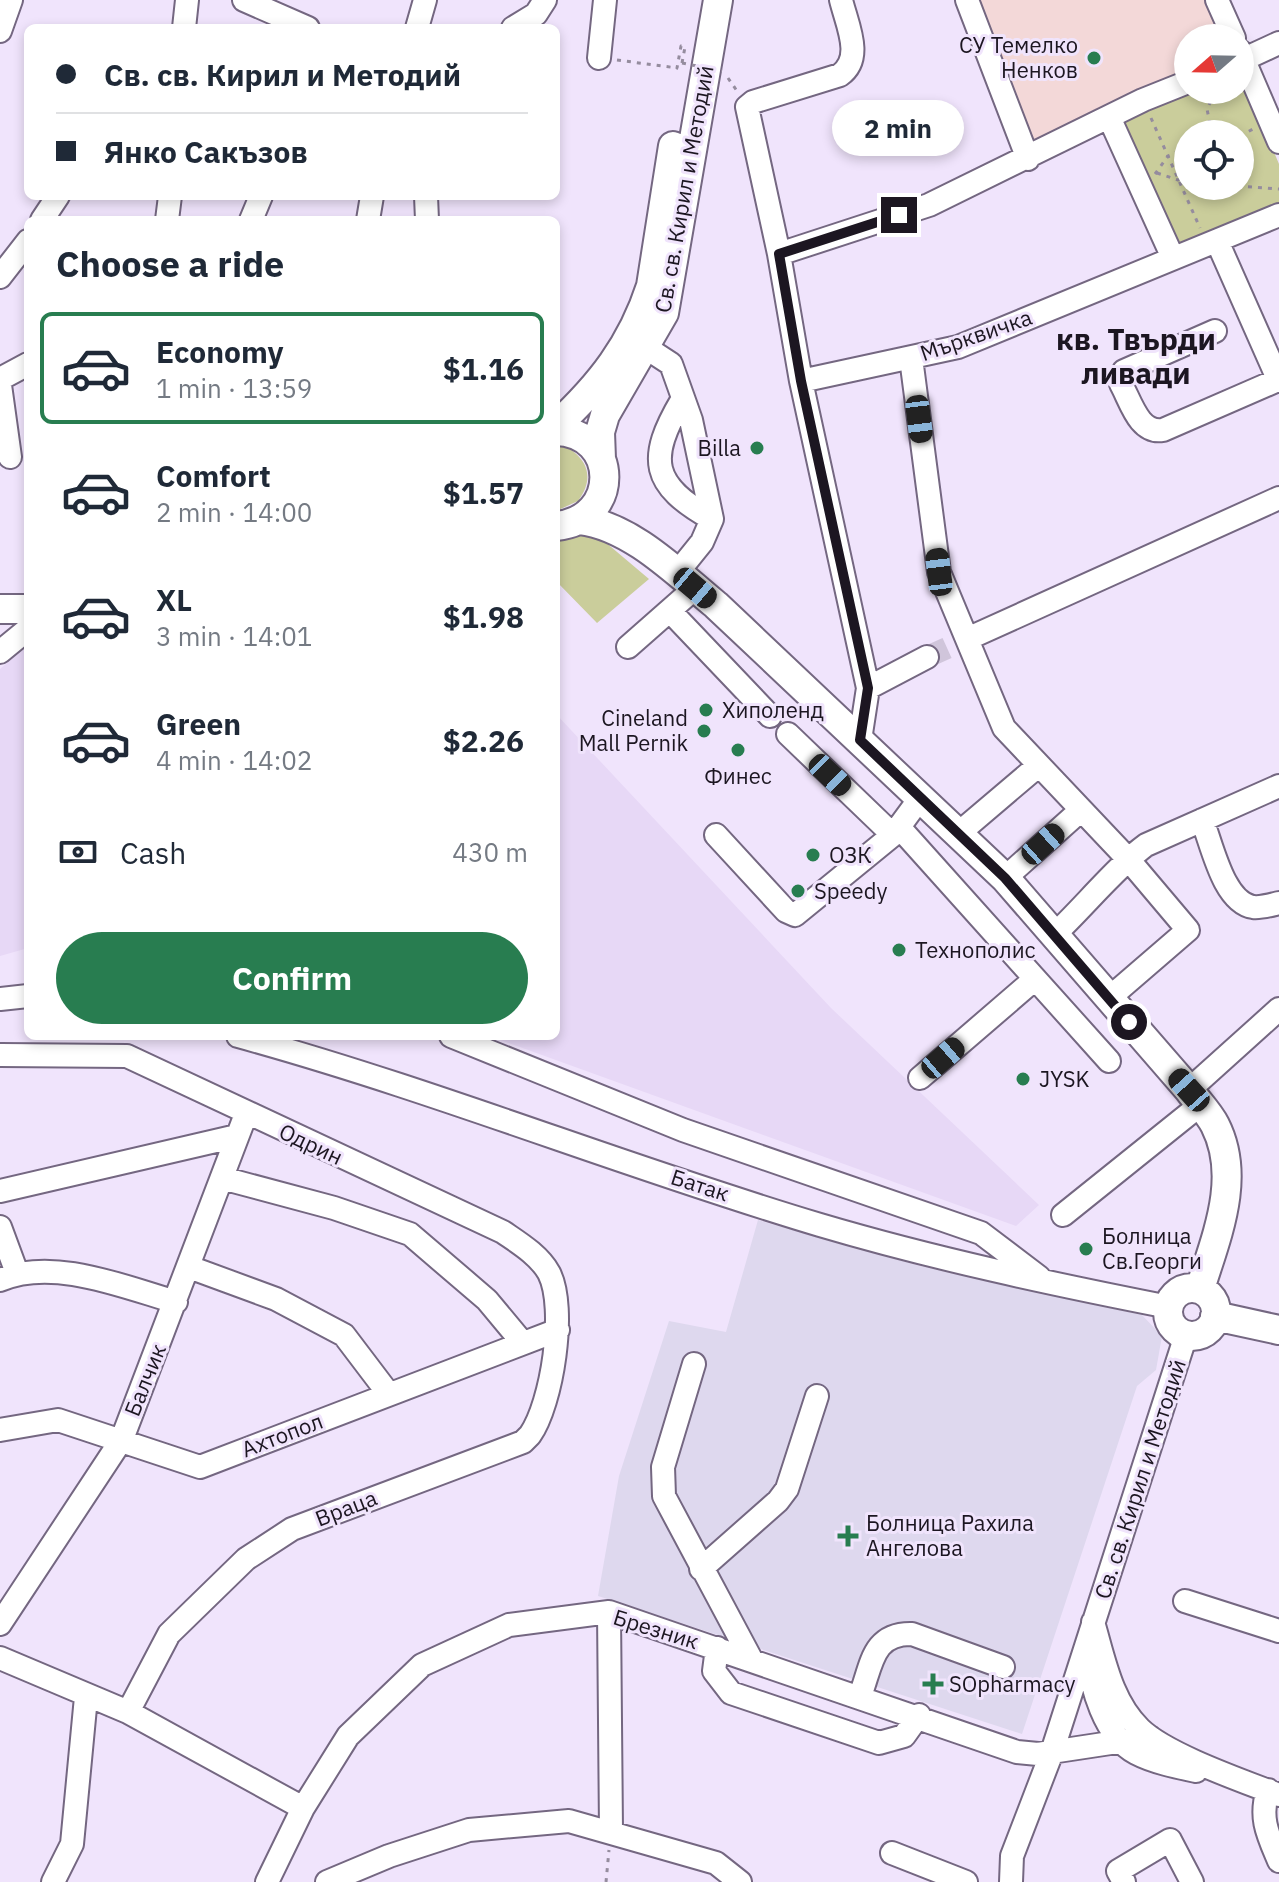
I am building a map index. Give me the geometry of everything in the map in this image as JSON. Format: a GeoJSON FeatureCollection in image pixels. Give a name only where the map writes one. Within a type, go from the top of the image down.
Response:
{"type":"FeatureCollection","features":[{"type":"Feature","properties":{"kind":"main road","name":"Св. св. Кирил и Методий"},"geometry":{"type":"LineString","coordinates":[[560,424],[602,381],[627,344],[644,308],[651,286],[700,0]]}},
{"type":"Feature","properties":{"kind":"main road","name":"Св. св. Кирил и Методий"},"geometry":{"type":"LineString","coordinates":[[644,549],[610,493],[603,466],[600,432],[605,415],[660,322],[670,284],[718,0]]}},
{"type":"Feature","properties":{"kind":"main road"},"geometry":{"type":"LineString","coordinates":[[560,429],[581,436],[603,466],[600,501],[568,523]]}},
{"type":"Feature","properties":{"kind":"main road","name":"Св. св. Кирил и Методий"},"geometry":{"type":"LineString","coordinates":[[568,523],[612,529],[686,580],[1005,878],[1194,1097],[1215,1124],[1222,1144],[1227,1190],[1200,1289]]}},
{"type":"Feature","properties":{"kind":"main road"},"geometry":{"type":"LineString","coordinates":[[0,609],[24,609]]}},
{"type":"Feature","properties":{"kind":"main road"},"geometry":{"type":"LineString","coordinates":[[1200,1289],[1214,1302],[1215,1316],[1207,1331],[1186,1335],[1172,1325],[1169,1307],[1180,1291],[1200,1289]]}},
{"type":"Feature","properties":{"kind":"main road"},"geometry":{"type":"LineString","coordinates":[[1215,1316],[1279,1330]]}},
{"type":"Feature","properties":{"kind":"street"},"geometry":{"type":"LineString","coordinates":[[0,31],[11,0]]}},
{"type":"Feature","properties":{"kind":"street"},"geometry":{"type":"LineString","coordinates":[[184,24],[187,0]]}},
{"type":"Feature","properties":{"kind":"street"},"geometry":{"type":"LineString","coordinates":[[244,0],[299,24]]}},
{"type":"Feature","properties":{"kind":"street"},"geometry":{"type":"LineString","coordinates":[[418,24],[425,0]]}},
{"type":"Feature","properties":{"kind":"street"},"geometry":{"type":"LineString","coordinates":[[520,24],[536,14],[545,0]]}},
{"type":"Feature","properties":{"kind":"street"},"geometry":{"type":"LineString","coordinates":[[599,58],[605,0]]}},
{"type":"Feature","properties":{"kind":"street"},"geometry":{"type":"LineString","coordinates":[[841,0],[854,56],[849,68],[840,75],[753,102],[747,107],[779,254],[801,381],[868,688],[860,740]]}},
{"type":"Feature","properties":{"kind":"street"},"geometry":{"type":"LineString","coordinates":[[967,0],[1028,159]]}},
{"type":"Feature","properties":{"kind":"street"},"geometry":{"type":"LineString","coordinates":[[1217,0],[1228,24]]}},
{"type":"Feature","properties":{"kind":"street"},"geometry":{"type":"LineString","coordinates":[[1254,52],[1279,43]]}},
{"type":"Feature","properties":{"kind":"street"},"geometry":{"type":"LineString","coordinates":[[1254,86],[1279,142]]}},
{"type":"Feature","properties":{"kind":"street"},"geometry":{"type":"LineString","coordinates":[[779,254],[929,205],[1174,88]]}},
{"type":"Feature","properties":{"kind":"street"},"geometry":{"type":"LineString","coordinates":[[1109,117],[1148,179],[1173,258]]}},
{"type":"Feature","properties":{"kind":"street","name":"Мърквичка"},"geometry":{"type":"LineString","coordinates":[[801,381],[958,347],[1279,215]]}},
{"type":"Feature","properties":{"kind":"street"},"geometry":{"type":"LineString","coordinates":[[1212,242],[1272,345],[1279,380],[1163,430],[1149,429],[1121,384],[1124,371],[1215,331]]}},
{"type":"Feature","properties":{"kind":"street"},"geometry":{"type":"LineString","coordinates":[[0,277],[24,246]]}},
{"type":"Feature","properties":{"kind":"street"},"geometry":{"type":"LineString","coordinates":[[628,647],[670,611],[712,519],[691,420],[671,364],[645,347]]}},
{"type":"Feature","properties":{"kind":"street"},"geometry":{"type":"LineString","coordinates":[[911,358],[939,572],[1004,728],[1128,859],[1188,930],[1108,999]]}},
{"type":"Feature","properties":{"kind":"street"},"geometry":{"type":"LineString","coordinates":[[0,379],[24,366]]}},
{"type":"Feature","properties":{"kind":"street"},"geometry":{"type":"LineString","coordinates":[[0,385],[13,460]]}},
{"type":"Feature","properties":{"kind":"street"},"geometry":{"type":"LineString","coordinates":[[682,400],[660,440],[664,476],[672,492],[712,519]]}},
{"type":"Feature","properties":{"kind":"street"},"geometry":{"type":"LineString","coordinates":[[967,639],[1279,498]]}},
{"type":"Feature","properties":{"kind":"street"},"geometry":{"type":"LineString","coordinates":[[670,611],[770,716]]}},
{"type":"Feature","properties":{"kind":"street"},"geometry":{"type":"LineString","coordinates":[[0,652],[24,632]]}},
{"type":"Feature","properties":{"kind":"street"},"geometry":{"type":"LineString","coordinates":[[868,688],[927,657]]}},
{"type":"Feature","properties":{"kind":"street"},"geometry":{"type":"LineString","coordinates":[[788,734],[896,831],[1109,1061]]}},
{"type":"Feature","properties":{"kind":"street"},"geometry":{"type":"LineString","coordinates":[[959,833],[1039,765]]}},
{"type":"Feature","properties":{"kind":"street"},"geometry":{"type":"LineString","coordinates":[[1054,935],[1110,882],[1128,859],[1146,845],[1279,786]]}},
{"type":"Feature","properties":{"kind":"street"},"geometry":{"type":"LineString","coordinates":[[716,835],[786,911],[795,915],[896,831],[921,797]]}},
{"type":"Feature","properties":{"kind":"street"},"geometry":{"type":"LineString","coordinates":[[1005,878],[1081,810]]}},
{"type":"Feature","properties":{"kind":"street"},"geometry":{"type":"LineString","coordinates":[[1202,820],[1237,900],[1252,907],[1279,903]]}},
{"type":"Feature","properties":{"kind":"street"},"geometry":{"type":"LineString","coordinates":[[920,1078],[1035,979]]}},
{"type":"Feature","properties":{"kind":"street"},"geometry":{"type":"LineString","coordinates":[[0,999],[24,996]]}},
{"type":"Feature","properties":{"kind":"street"},"geometry":{"type":"LineString","coordinates":[[0,1009],[24,1009]]}},
{"type":"Feature","properties":{"kind":"street"},"geometry":{"type":"LineString","coordinates":[[1063,1215],[1194,1097],[1279,1009]]}},
{"type":"Feature","properties":{"kind":"street","name":"Батак"},"geometry":{"type":"LineString","coordinates":[[253,1040],[326,1060],[820,1225],[1046,1283],[1169,1307]]}},
{"type":"Feature","properties":{"kind":"street"},"geometry":{"type":"LineString","coordinates":[[461,1040],[683,1130],[981,1233],[1046,1283]]}},
{"type":"Feature","properties":{"kind":"street","name":"Одрин"},"geometry":{"type":"LineString","coordinates":[[0,1055],[127,1056],[503,1232],[528,1249],[548,1272],[558,1313],[558,1330]]}},
{"type":"Feature","properties":{"kind":"street","name":"Балчик"},"geometry":{"type":"LineString","coordinates":[[0,1624],[122,1439],[246,1114]]}},
{"type":"Feature","properties":{"kind":"street"},"geometry":{"type":"LineString","coordinates":[[0,1191],[237,1136]]}},
{"type":"Feature","properties":{"kind":"street"},"geometry":{"type":"LineString","coordinates":[[222,1178],[334,1208],[410,1234],[487,1300],[522,1342]]}},
{"type":"Feature","properties":{"kind":"street"},"geometry":{"type":"LineString","coordinates":[[0,1227],[8,1276],[88,1276],[176,1302]]}},
{"type":"Feature","properties":{"kind":"street"},"geometry":{"type":"LineString","coordinates":[[189,1267],[276,1299],[344,1335],[388,1393]]}},
{"type":"Feature","properties":{"kind":"street","name":"Ахтопол"},"geometry":{"type":"LineString","coordinates":[[0,1430],[58,1420],[200,1467],[558,1330]]}},
{"type":"Feature","properties":{"kind":"street","name":"Враца"},"geometry":{"type":"LineString","coordinates":[[128,1712],[169,1634],[246,1559],[292,1529],[523,1442],[535,1428],[554,1358],[558,1330]]}},
{"type":"Feature","properties":{"kind":"street","name":"Св. св. Кирил и Методий"},"geometry":{"type":"LineString","coordinates":[[1186,1335],[1086,1644],[1093,1689],[1122,1739],[1141,1755],[1195,1772],[1208,1769]]}},
{"type":"Feature","properties":{"kind":"street"},"geometry":{"type":"LineString","coordinates":[[694,1364],[663,1467],[662,1482],[668,1508],[751,1659]]}},
{"type":"Feature","properties":{"kind":"street"},"geometry":{"type":"LineString","coordinates":[[701,1569],[778,1501],[787,1489],[817,1396]]}},
{"type":"Feature","properties":{"kind":"street"},"geometry":{"type":"LineString","coordinates":[[1185,1601],[1279,1631]]}},
{"type":"Feature","properties":{"kind":"street"},"geometry":{"type":"LineString","coordinates":[[609,1612],[611,1830]]}},
{"type":"Feature","properties":{"kind":"street","name":"Брезник"},"geometry":{"type":"LineString","coordinates":[[267,1882],[303,1808],[348,1736],[422,1665],[509,1625],[609,1612],[919,1715],[1017,1752],[1052,1752],[1150,1737]]}},
{"type":"Feature","properties":{"kind":"street","name":"Св. св. Кирил и Методий"},"geometry":{"type":"LineString","coordinates":[[1093,1622],[1116,1694],[1131,1719],[1150,1737],[1208,1769],[1273,1793]]}},
{"type":"Feature","properties":{"kind":"street"},"geometry":{"type":"LineString","coordinates":[[860,1696],[880,1644],[887,1637],[899,1634],[912,1634],[1003,1667]]}},
{"type":"Feature","properties":{"kind":"street"},"geometry":{"type":"LineString","coordinates":[[1011,1882],[1012,1856],[1052,1752],[1086,1644]]}},
{"type":"Feature","properties":{"kind":"street"},"geometry":{"type":"LineString","coordinates":[[717,1648],[714,1671],[722,1686],[731,1693],[879,1743],[904,1736],[919,1715]]}},
{"type":"Feature","properties":{"kind":"street"},"geometry":{"type":"LineString","coordinates":[[0,1658],[86,1697],[128,1712],[303,1808]]}},
{"type":"Feature","properties":{"kind":"street"},"geometry":{"type":"LineString","coordinates":[[53,1882],[72,1844],[86,1697]]}},
{"type":"Feature","properties":{"kind":"street"},"geometry":{"type":"LineString","coordinates":[[1273,1793],[1262,1811],[1279,1861]]}},
{"type":"Feature","properties":{"kind":"street"},"geometry":{"type":"LineString","coordinates":[[327,1882],[389,1856],[469,1830],[569,1821],[611,1830],[716,1863],[740,1882]]}},
{"type":"Feature","properties":{"kind":"street"},"geometry":{"type":"LineString","coordinates":[[1124,1882],[1118,1871],[1170,1840],[1192,1882]]}},
{"type":"Feature","properties":{"kind":"street"},"geometry":{"type":"LineString","coordinates":[[892,1853],[956,1875],[966,1882]]}},
{"type":"Feature","properties":{"kind":"path"},"geometry":{"type":"LineString","coordinates":[[678,58],[681,46],[685,47],[682,63],[722,71]]}},
{"type":"Feature","properties":{"kind":"path"},"geometry":{"type":"LineString","coordinates":[[599,58],[677,68]]}},
{"type":"Feature","properties":{"kind":"path"},"geometry":{"type":"LineString","coordinates":[[1143,100],[1174,170]]}},
{"type":"Feature","properties":{"kind":"path"},"geometry":{"type":"LineString","coordinates":[[1148,179],[1174,153]]}},
{"type":"Feature","properties":{"kind":"path"},"geometry":{"type":"LineString","coordinates":[[1148,179],[1174,180]]}},
{"type":"Feature","properties":{"kind":"path"},"geometry":{"type":"LineString","coordinates":[[1254,187],[1279,189]]}},
{"type":"Feature","properties":{"kind":"path"},"geometry":{"type":"LineString","coordinates":[[1189,200],[1212,242]]}},
{"type":"Feature","properties":{"kind":"path"},"geometry":{"type":"LineString","coordinates":[[606,1882],[611,1830]]}},
{"type":"Feature","properties":{"kind":"shaded area","name":"СУ Темелко Ненков"},"geometry":{"type":"Polygon","coordinates":[[[978,0],[1210,0],[1221,24],[1174,24],[1174,84],[1033,145],[978,0]]]}},
{"type":"Feature","properties":{"kind":"shaded area"},"geometry":{"type":"Polygon","coordinates":[[[24,648],[24,949],[0,956],[0,669],[24,648]]]}},
{"type":"Feature","properties":{"kind":"shaded area"},"geometry":{"type":"Polygon","coordinates":[[[560,718],[831,1008],[1039,1205],[1016,1226],[500,1040],[560,1040],[560,718]]]}},
{"type":"Feature","properties":{"kind":"shaded area","name":"Болница Рахила Ангелова"},"geometry":{"type":"Polygon","coordinates":[[[758,1220],[920,1266],[1142,1315],[1162,1336],[1156,1370],[1137,1386],[1022,1734],[598,1596],[619,1476],[669,1321],[726,1332],[758,1220]]]}},
{"type":"Feature","properties":{"kind":"green space"},"geometry":{"type":"Polygon","coordinates":[[[1174,99],[1174,104],[1254,104],[1279,164],[1279,207],[1176,251],[1121,122],[1174,99]]]}},
{"type":"Feature","properties":{"kind":"green space"},"geometry":{"type":"Polygon","coordinates":[[[560,444],[581,458],[585,466],[587,482],[578,501],[560,509],[560,444]]]}},
{"type":"Feature","properties":{"kind":"green space"},"geometry":{"type":"Polygon","coordinates":[[[591,530],[649,579],[597,623],[560,585],[560,535],[591,530]]]}},
{"type":"Feature","properties":{"kind":"tunnel"},"geometry":{"type":"LineString","coordinates":[[927,657],[967,639]]}},
{"type":"Feature","properties":{"kind":"place","name":"СУ Темелко Ненков"},"geometry":{"type":"Point","coordinates":[1094,58]}},
{"type":"Feature","properties":{"kind":"place","name":"Billa"},"geometry":{"type":"Point","coordinates":[757,448]}},
{"type":"Feature","properties":{"kind":"place","name":"Хиполенд"},"geometry":{"type":"Point","coordinates":[706,710]}},
{"type":"Feature","properties":{"kind":"place","name":"Cineland Mall Pernik"},"geometry":{"type":"Point","coordinates":[704,731]}},
{"type":"Feature","properties":{"kind":"place","name":"Финес"},"geometry":{"type":"Point","coordinates":[738,750]}},
{"type":"Feature","properties":{"kind":"place","name":"ОЗК"},"geometry":{"type":"Point","coordinates":[813,855]}},
{"type":"Feature","properties":{"kind":"place","name":"Speedy"},"geometry":{"type":"Point","coordinates":[798,891]}},
{"type":"Feature","properties":{"kind":"place","name":"Технополис"},"geometry":{"type":"Point","coordinates":[899,950]}},
{"type":"Feature","properties":{"kind":"place","name":"JYSK"},"geometry":{"type":"Point","coordinates":[1023,1079]}},
{"type":"Feature","properties":{"kind":"place","name":"Болница Св.Георги"},"geometry":{"type":"Point","coordinates":[1086,1249]}},
{"type":"Feature","properties":{"kind":"place","name":"Болница Рахила Ангелова"},"geometry":{"type":"Point","coordinates":[848,1536]}},
{"type":"Feature","properties":{"kind":"place","name":"SOpharmacy"},"geometry":{"type":"Point","coordinates":[933,1684]}},
{"type":"Feature","properties":{"kind":"district","name":"кв. Твърди ливади"},"geometry":{"type":"Point","coordinates":[1136,357]}},
{"type":"Feature","properties":{"kind":"route"},"geometry":{"type":"LineString","coordinates":[[899,215],[779,254],[801,381],[868,688],[860,740],[1005,878],[1129,1022]]}}]}
